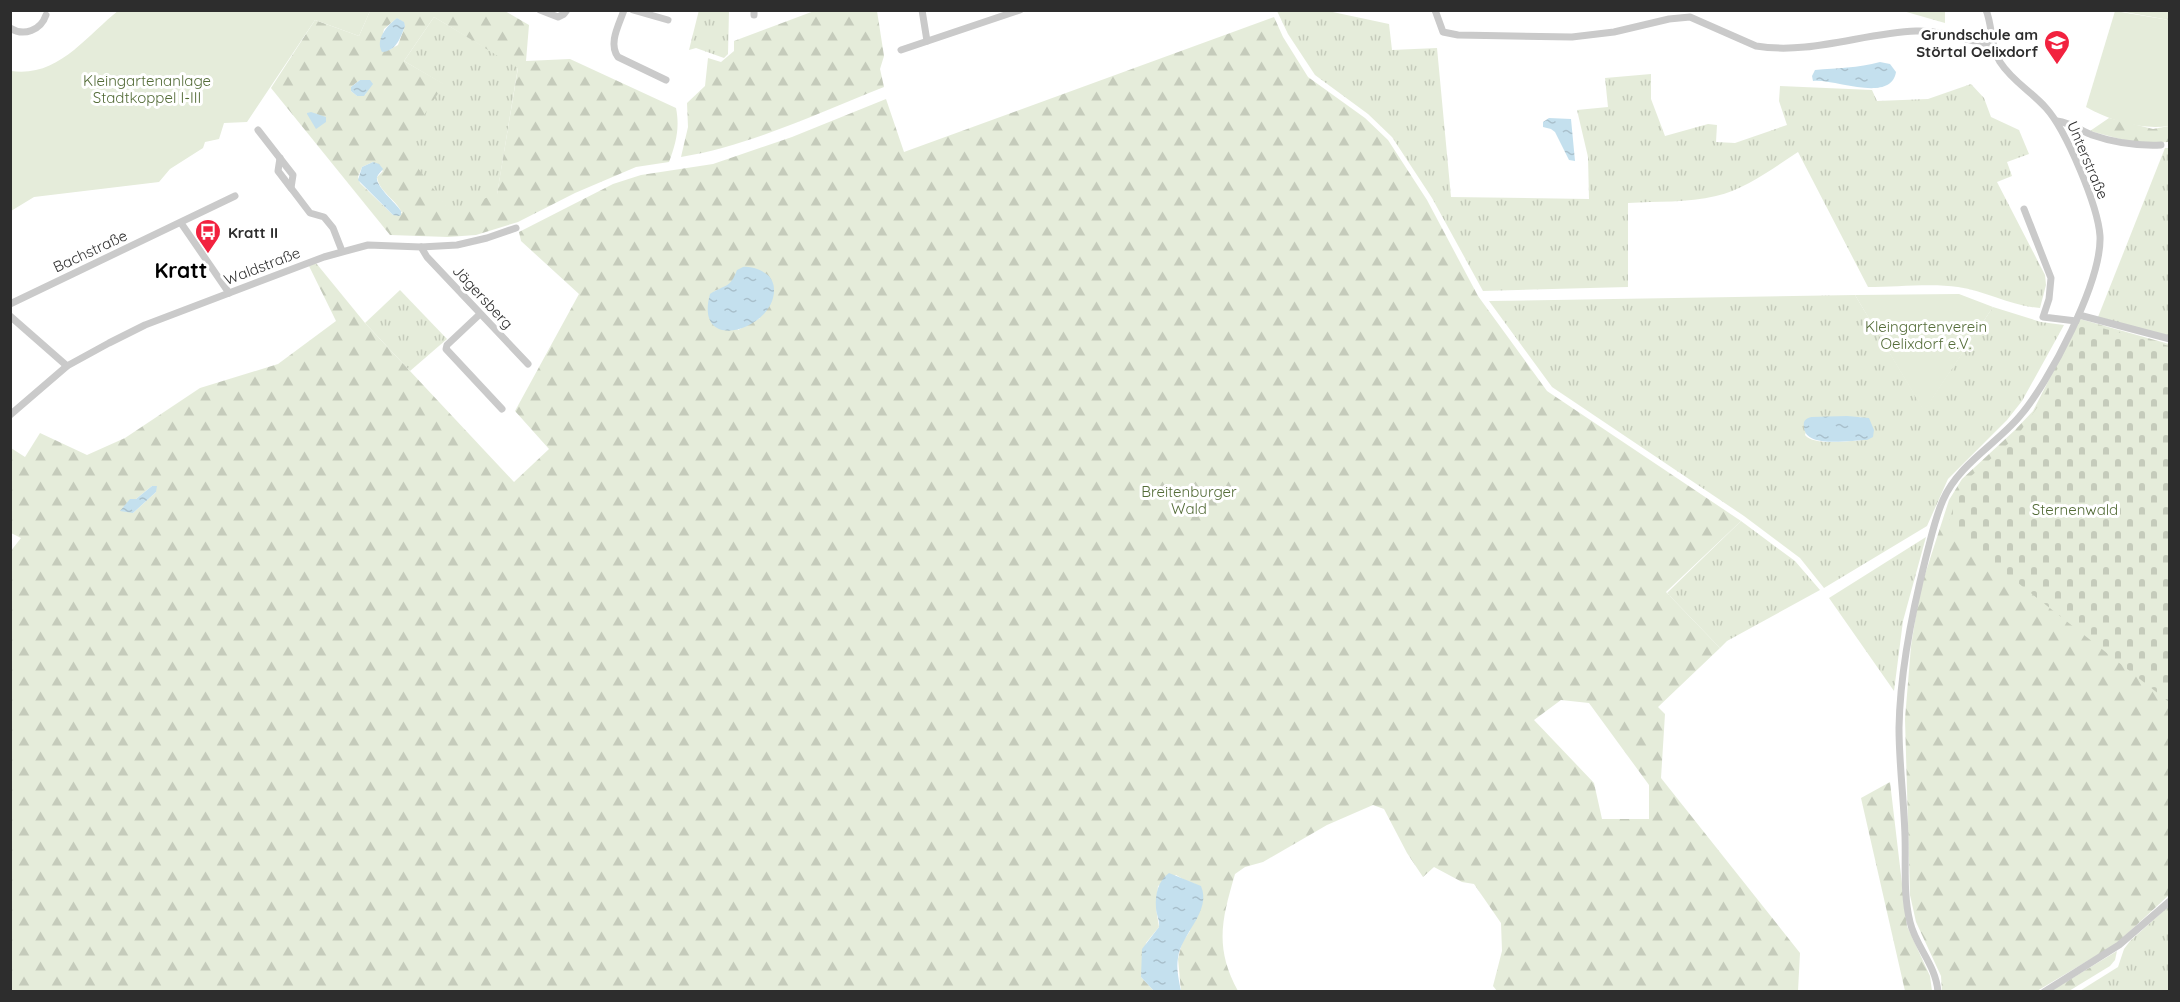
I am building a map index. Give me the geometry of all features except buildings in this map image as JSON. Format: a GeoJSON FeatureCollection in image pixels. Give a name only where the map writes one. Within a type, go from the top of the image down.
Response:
{"type":"FeatureCollection","features":[{"type":"Feature","properties":{"kind":"street"},"geometry":{"type":"LineString","coordinates":[[540,10],[558,17],[567,10]]}},
{"type":"Feature","properties":{"kind":"street"},"geometry":{"type":"LineString","coordinates":[[624,10],[614,40],[615,54],[666,80]]}},
{"type":"Feature","properties":{"kind":"street"},"geometry":{"type":"LineString","coordinates":[[633,10],[668,20]]}},
{"type":"Feature","properties":{"kind":"street"},"geometry":{"type":"LineString","coordinates":[[922,10],[927,41]]}},
{"type":"Feature","properties":{"kind":"street"},"geometry":{"type":"LineString","coordinates":[[901,50],[1020,10]]}},
{"type":"Feature","properties":{"kind":"street"},"geometry":{"type":"LineString","coordinates":[[1435,10],[1446,34],[1543,38],[1598,34],[1691,14],[1756,46],[1765,47],[1791,48],[1920,31],[1994,45]]}},
{"type":"Feature","properties":{"kind":"street","name":"Unterstraße"},"geometry":{"type":"LineString","coordinates":[[1938,992],[1937,978],[1910,925],[1906,896],[1899,725],[1907,647],[1916,596],[1943,500],[1958,476],[2019,417],[2031,402],[2078,318],[2100,246],[2091,197],[2057,122],[2041,102],[2008,73],[1999,60],[1986,10]]}},
{"type":"Feature","properties":{"kind":"street"},"geometry":{"type":"LineString","coordinates":[[10,28],[19,32],[33,30],[42,24],[46,15]]}},
{"type":"Feature","properties":{"kind":"street"},"geometry":{"type":"LineString","coordinates":[[2057,122],[2066,122],[2099,137],[2124,144],[2161,145]]}},
{"type":"Feature","properties":{"kind":"street"},"geometry":{"type":"LineString","coordinates":[[258,130],[293,174],[291,188],[310,213],[324,217],[333,228],[342,251]]}},
{"type":"Feature","properties":{"kind":"street","name":"Bachstraße"},"geometry":{"type":"LineString","coordinates":[[10,304],[235,196]]}},
{"type":"Feature","properties":{"kind":"street"},"geometry":{"type":"LineString","coordinates":[[2024,209],[2051,278],[2049,299],[2043,317],[2078,318],[2169,339]]}},
{"type":"Feature","properties":{"kind":"street"},"geometry":{"type":"LineString","coordinates":[[181,223],[229,293]]}},
{"type":"Feature","properties":{"kind":"street","name":"Waldstraße"},"geometry":{"type":"LineString","coordinates":[[10,415],[67,366],[132,332],[342,251],[376,245],[421,247],[470,242],[516,228]]}},
{"type":"Feature","properties":{"kind":"street","name":"Jägersberg"},"geometry":{"type":"LineString","coordinates":[[421,247],[427,257],[528,364]]}},
{"type":"Feature","properties":{"kind":"street"},"geometry":{"type":"LineString","coordinates":[[480,314],[447,345],[446,349],[502,409]]}},
{"type":"Feature","properties":{"kind":"street"},"geometry":{"type":"LineString","coordinates":[[10,316],[67,366]]}},
{"type":"Feature","properties":{"kind":"street"},"geometry":{"type":"LineString","coordinates":[[2044,992],[2119,945],[2169,901]]}},
{"type":"Feature","properties":{"kind":"green space","name":"Kleingartenanlage Stadtkoppel I-III"},"geometry":{"type":"Polygon","coordinates":[[[119,10],[370,11],[359,36],[315,20],[247,122],[224,123],[219,139],[205,142],[203,148],[170,169],[159,182],[34,197],[11,211],[11,71],[28,71],[57,62],[83,43],[119,10]]]}},
{"type":"Feature","properties":{"kind":"green space"},"geometry":{"type":"Polygon","coordinates":[[[699,10],[729,11],[728,54],[724,58],[696,48],[689,50],[699,10]]]}},
{"type":"Feature","properties":{"kind":"green space"},"geometry":{"type":"Polygon","coordinates":[[[370,11],[505,11],[529,25],[526,61],[570,59],[676,108],[677,135],[669,162],[636,167],[575,193],[518,222],[476,235],[448,237],[390,235],[271,88],[315,20],[359,36],[370,11]],[[434,17],[404,61],[444,84],[403,148],[450,211],[497,194],[518,68],[434,17]],[[397,18],[384,29],[380,47],[389,50],[398,45],[405,26],[397,18]],[[360,80],[351,87],[351,91],[357,96],[365,95],[370,80],[360,80]],[[373,162],[362,167],[358,177],[360,183],[393,215],[402,213],[378,182],[377,177],[383,171],[373,162]]]}},
{"type":"Feature","properties":{"kind":"green space"},"geometry":{"type":"Polygon","coordinates":[[[814,11],[877,11],[884,56],[880,69],[884,87],[733,145],[681,157],[688,127],[687,103],[705,86],[708,58],[721,62],[734,51],[734,41],[814,11]]]}},
{"type":"Feature","properties":{"kind":"green space"},"geometry":{"type":"Polygon","coordinates":[[[1277,11],[1328,11],[1389,24],[1392,50],[1437,48],[1451,197],[1589,199],[1588,157],[1577,110],[1608,107],[1605,78],[1651,74],[1651,99],[1665,136],[1708,124],[1717,125],[1716,142],[1735,143],[1787,125],[1779,101],[1780,86],[1872,90],[1877,101],[1928,99],[1971,84],[1984,98],[1991,117],[2019,130],[2029,154],[2007,162],[2012,176],[1997,182],[2045,275],[2046,285],[2040,308],[1958,287],[1926,285],[1868,287],[1798,152],[1759,177],[1727,193],[1694,200],[1628,203],[1628,287],[1483,291],[1432,198],[1392,137],[1368,114],[1315,75],[1288,34],[1277,11]]]}},
{"type":"Feature","properties":{"kind":"green space"},"geometry":{"type":"Polygon","coordinates":[[[1903,11],[1945,11],[1945,23],[1903,11]]]}},
{"type":"Feature","properties":{"kind":"green space"},"geometry":{"type":"Polygon","coordinates":[[[2115,11],[2169,20],[2169,126],[2148,127],[2126,123],[2086,107],[2115,11]]]}},
{"type":"Feature","properties":{"kind":"green space"},"geometry":{"type":"Polygon","coordinates":[[[2119,11],[2169,11],[2169,20],[2119,11]]]}},
{"type":"Feature","properties":{"kind":"green space"},"geometry":{"type":"Polygon","coordinates":[[[434,17],[518,67],[497,195],[450,212],[402,148],[443,84],[404,61],[434,17]]]}},
{"type":"Feature","properties":{"kind":"green space","name":"Breitenburger Wald"},"geometry":{"type":"Polygon","coordinates":[[[1274,17],[1283,37],[1308,77],[1365,118],[1388,140],[1427,200],[1478,296],[1547,391],[1741,521],[1666,592],[1720,648],[1658,707],[1665,714],[1661,778],[1800,953],[1798,991],[1497,991],[1493,986],[1502,951],[1501,923],[1474,884],[1462,882],[1434,867],[1423,877],[1407,853],[1384,809],[1373,805],[1327,825],[1263,862],[1245,867],[1235,874],[1224,919],[1223,947],[1230,975],[1238,991],[1181,991],[1178,959],[1182,943],[1190,931],[1195,884],[1176,875],[1158,886],[1156,908],[1159,927],[1146,943],[1141,977],[1154,991],[11,991],[10,552],[21,538],[11,533],[11,448],[25,457],[40,433],[87,455],[125,438],[200,388],[278,364],[336,321],[309,266],[316,263],[365,323],[514,482],[549,449],[515,411],[579,294],[521,241],[519,232],[613,184],[641,175],[713,164],[792,137],[886,99],[904,152],[1274,17]],[[733,281],[729,286],[714,291],[738,330],[760,318],[733,281]],[[152,486],[136,499],[130,500],[133,513],[156,492],[152,486]],[[1561,700],[1534,720],[1594,783],[1602,819],[1649,819],[1649,785],[1589,703],[1561,700]]]}},
{"type":"Feature","properties":{"kind":"green space"},"geometry":{"type":"Polygon","coordinates":[[[2109,118],[2153,129],[2169,126],[2169,142],[2135,143],[2090,131],[2109,118]]]}},
{"type":"Feature","properties":{"kind":"green space"},"geometry":{"type":"Polygon","coordinates":[[[2165,148],[2169,148],[2169,336],[2098,317],[2165,148]]]}},
{"type":"Feature","properties":{"kind":"green space"},"geometry":{"type":"Polygon","coordinates":[[[400,290],[447,339],[410,371],[365,323],[400,290]]]}},
{"type":"Feature","properties":{"kind":"green space","name":"Kleingartenverein Oelixdorf e.V."},"geometry":{"type":"Polygon","coordinates":[[[1959,294],[1993,307],[1924,411],[1855,295],[1959,294]]]}},
{"type":"Feature","properties":{"kind":"green space"},"geometry":{"type":"Polygon","coordinates":[[[1855,295],[1924,410],[1993,307],[2041,322],[2064,325],[2022,401],[2007,420],[1948,479],[1927,526],[1824,588],[1800,558],[1744,516],[1552,387],[1489,301],[1855,295]],[[1811,417],[1805,435],[1810,439],[1825,442],[1867,440],[1861,417],[1811,417]]]}},
{"type":"Feature","properties":{"kind":"green space"},"geometry":{"type":"Polygon","coordinates":[[[2080,319],[2169,344],[2169,895],[2116,944],[2037,991],[1942,992],[1941,976],[1916,922],[1910,895],[1905,719],[1911,646],[1920,590],[1949,500],[1962,479],[2033,411],[2080,319]]]}},
{"type":"Feature","properties":{"kind":"green space","name":"Sternenwald"},"geometry":{"type":"Polygon","coordinates":[[[2087,324],[2169,346],[2169,702],[1947,527],[1959,491],[1970,477],[2017,436],[2039,405],[2079,327],[2087,324]]]}},
{"type":"Feature","properties":{"kind":"green space"},"geometry":{"type":"Polygon","coordinates":[[[1741,521],[1795,561],[1820,590],[1727,641],[1720,648],[1667,593],[1741,521]]]}},
{"type":"Feature","properties":{"kind":"green space"},"geometry":{"type":"Polygon","coordinates":[[[1926,537],[1903,621],[1894,691],[1829,598],[1926,537]]]}},
{"type":"Feature","properties":{"kind":"green space"},"geometry":{"type":"Polygon","coordinates":[[[1890,782],[1907,926],[1930,976],[1932,991],[1905,991],[1861,798],[1890,782]]]}},
{"type":"Feature","properties":{"kind":"green space"},"geometry":{"type":"Polygon","coordinates":[[[2169,906],[2169,991],[2078,992],[2118,967],[2124,949],[2130,941],[2169,906]]]}},
{"type":"Feature","properties":{"kind":"green space"},"geometry":{"type":"Polygon","coordinates":[[[2117,951],[2115,960],[2110,966],[2069,991],[2051,991],[2117,951]]]}},
{"type":"Feature","properties":{"kind":"water"},"geometry":{"type":"Polygon","coordinates":[[[397,18],[404,22],[405,26],[394,47],[382,52],[381,38],[397,18]]]}},
{"type":"Feature","properties":{"kind":"water"},"geometry":{"type":"Polygon","coordinates":[[[1880,62],[1890,64],[1896,72],[1892,81],[1884,86],[1873,88],[1813,81],[1812,76],[1815,70],[1856,67],[1880,62]]]}},
{"type":"Feature","properties":{"kind":"water"},"geometry":{"type":"Polygon","coordinates":[[[360,80],[370,80],[373,84],[364,96],[357,96],[351,91],[351,87],[360,80]]]}},
{"type":"Feature","properties":{"kind":"water"},"geometry":{"type":"Polygon","coordinates":[[[311,112],[326,117],[326,122],[316,129],[307,114],[311,112]]]}},
{"type":"Feature","properties":{"kind":"water"},"geometry":{"type":"Polygon","coordinates":[[[1549,118],[1571,119],[1575,161],[1569,160],[1555,132],[1543,127],[1543,122],[1549,118]]]}},
{"type":"Feature","properties":{"kind":"water"},"geometry":{"type":"Polygon","coordinates":[[[373,162],[379,164],[383,169],[377,176],[377,181],[401,211],[401,215],[393,215],[358,180],[362,167],[373,162]]]}},
{"type":"Feature","properties":{"kind":"water"},"geometry":{"type":"Polygon","coordinates":[[[743,267],[757,269],[769,276],[774,287],[771,303],[750,325],[736,330],[723,330],[713,325],[708,313],[710,294],[729,283],[737,270],[743,267]]]}},
{"type":"Feature","properties":{"kind":"water"},"geometry":{"type":"Polygon","coordinates":[[[1811,417],[1869,418],[1874,430],[1873,437],[1867,440],[1820,441],[1806,434],[1805,421],[1811,417]]]}},
{"type":"Feature","properties":{"kind":"water"},"geometry":{"type":"Polygon","coordinates":[[[152,486],[157,486],[156,492],[133,513],[120,511],[130,499],[136,499],[152,486]]]}},
{"type":"Feature","properties":{"kind":"water"},"geometry":{"type":"Polygon","coordinates":[[[1169,873],[1201,886],[1202,904],[1180,949],[1178,970],[1181,991],[1154,991],[1141,977],[1142,949],[1159,927],[1156,898],[1162,880],[1169,873]]]}},
{"type":"Feature","properties":{"kind":"place","name":"Grundschule am Störtal Oelixdorf"},"geometry":{"type":"Point","coordinates":[2057,66]}},
{"type":"Feature","properties":{"kind":"place","name":"Kratt II"},"geometry":{"type":"Point","coordinates":[208,255]}},
{"type":"Feature","properties":{"kind":"district","name":"Kratt"},"geometry":{"type":"Point","coordinates":[181,270]}}]}
